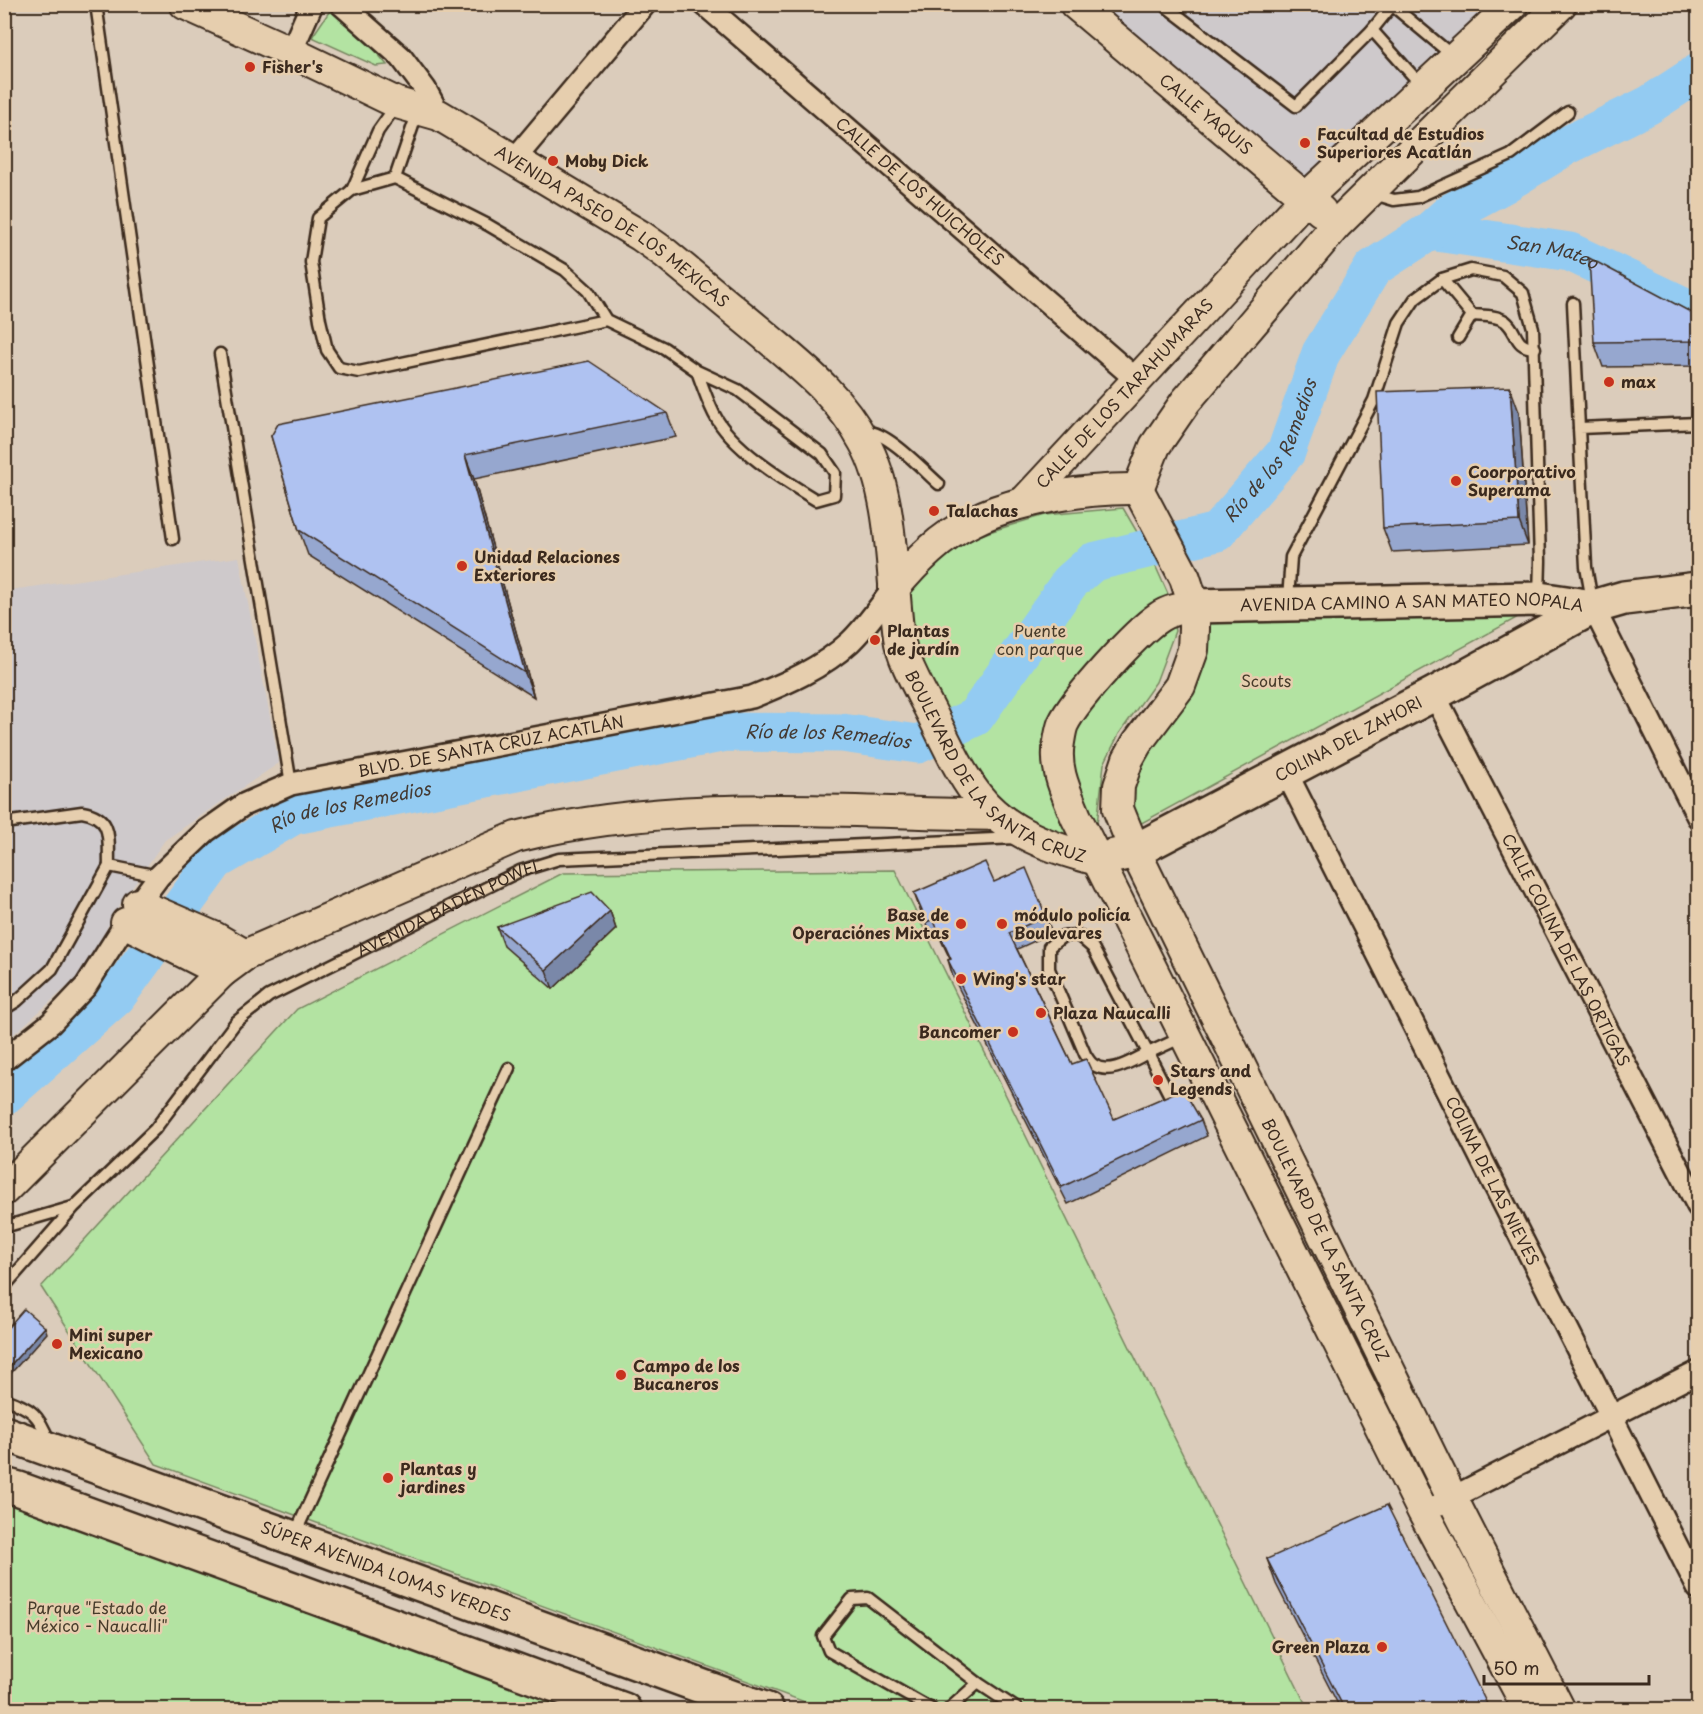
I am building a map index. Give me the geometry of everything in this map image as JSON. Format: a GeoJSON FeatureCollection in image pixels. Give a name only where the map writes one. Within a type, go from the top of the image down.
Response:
{"type":"FeatureCollection","features":[{"type":"Feature","properties":{"kind":"main road","name":"AVENIDA PASEO DE LOS MEXICAS"},"geometry":{"type":"LineString","coordinates":[[185,4],[418,110],[513,161],[641,236],[665,253],[823,385],[846,412],[866,444],[879,480],[886,516],[894,588]]}},
{"type":"Feature","properties":{"kind":"main road","name":"CALLE YAQUIS"},"geometry":{"type":"LineString","coordinates":[[1075,4],[1337,224]]}},
{"type":"Feature","properties":{"kind":"main road","name":"CALLE DE LOS TARAHUMARAS"},"geometry":{"type":"LineString","coordinates":[[1024,502],[1306,198],[1513,4]]}},
{"type":"Feature","properties":{"kind":"main road"},"geometry":{"type":"LineString","coordinates":[[1138,489],[1155,446],[1185,401],[1337,224],[1561,4]]}},
{"type":"Feature","properties":{"kind":"main road","name":"CALLE DE LOS TARAHUMARAS"},"geometry":{"type":"LineString","coordinates":[[1024,502],[1104,489],[1138,489]]}},
{"type":"Feature","properties":{"kind":"main road","name":"BOULEVARD DE LA SANTA CRUZ"},"geometry":{"type":"LineString","coordinates":[[1138,489],[1189,592],[1193,650],[1180,686],[1137,743],[1128,759],[1119,786],[1118,809],[1135,851],[1452,1498],[1560,1710]]}},
{"type":"Feature","properties":{"kind":"main road","name":"BLVD. DE SANTA CRUZ ACATLÁN"},"geometry":{"type":"LineString","coordinates":[[894,588],[917,561],[971,521],[1024,502]]}},
{"type":"Feature","properties":{"kind":"main road","name":"BOULEVARD DE LA SANTA CRUZ"},"geometry":{"type":"LineString","coordinates":[[894,588],[899,641],[917,686],[958,765],[977,795],[996,815],[1031,838],[1064,851],[1098,860]]}},
{"type":"Feature","properties":{"kind":"main road","name":"AVENIDA CAMINO A SAN MATEO NOPALA"},"geometry":{"type":"LineString","coordinates":[[1189,592],[1288,603],[1539,599],[1593,607],[1624,598],[1698,589]]}},
{"type":"Feature","properties":{"kind":"main road","name":"BOULEVARD DE LA SANTA CRUZ"},"geometry":{"type":"LineString","coordinates":[[1189,592],[1176,609],[1159,616],[1095,681],[1063,724],[1059,742],[1058,768],[1076,817],[1423,1512],[1529,1710]]}},
{"type":"Feature","properties":{"kind":"main road","name":"COLINA DEL ZAHORI"},"geometry":{"type":"LineString","coordinates":[[1098,860],[1135,851],[1434,694],[1593,607]]}},
{"type":"Feature","properties":{"kind":"main road"},"geometry":{"type":"LineString","coordinates":[[4,1190],[234,963],[516,837],[562,825],[710,811],[996,815]]}},
{"type":"Feature","properties":{"kind":"main road"},"geometry":{"type":"LineString","coordinates":[[138,916],[214,937],[234,963]]}},
{"type":"Feature","properties":{"kind":"main road"},"geometry":{"type":"LineString","coordinates":[[138,916],[192,957],[234,963]]}},
{"type":"Feature","properties":{"kind":"main road","name":"SÚPER AVENIDA LOMAS VERDES"},"geometry":{"type":"LineString","coordinates":[[4,1433],[767,1710]]}},
{"type":"Feature","properties":{"kind":"main road"},"geometry":{"type":"LineString","coordinates":[[8,1482],[624,1710]]}},
{"type":"Feature","properties":{"kind":"street"},"geometry":{"type":"LineString","coordinates":[[291,52],[312,4]]}},
{"type":"Feature","properties":{"kind":"street"},"geometry":{"type":"LineString","coordinates":[[341,4],[401,57],[425,89],[418,110]]}},
{"type":"Feature","properties":{"kind":"street"},"geometry":{"type":"LineString","coordinates":[[513,161],[645,4]]}},
{"type":"Feature","properties":{"kind":"street","name":"CALLE DE LOS HUICHOLES"},"geometry":{"type":"LineString","coordinates":[[704,4],[1137,380]]}},
{"type":"Feature","properties":{"kind":"street","name":"BLVD. DE SANTA CRUZ ACATLÁN"},"geometry":{"type":"LineString","coordinates":[[4,1060],[51,1023],[86,986],[138,916],[159,876],[206,831],[243,805],[291,784],[753,697],[792,680],[826,661],[850,642],[894,588]]}},
{"type":"Feature","properties":{"kind":"street"},"geometry":{"type":"LineString","coordinates":[[1593,607],[1698,817]]}},
{"type":"Feature","properties":{"kind":"street","name":"CALLE COLINA DE LAS ORTIGAS"},"geometry":{"type":"LineString","coordinates":[[1434,694],[1698,1206]]}},
{"type":"Feature","properties":{"kind":"street","name":"COLINA DE LAS NIEVES"},"geometry":{"type":"LineString","coordinates":[[1286,772],[1698,1588]]}},
{"type":"Feature","properties":{"kind":"street"},"geometry":{"type":"LineString","coordinates":[[1423,1512],[1698,1372]]}},
{"type":"Feature","properties":{"kind":"lane"},"geometry":{"type":"LineString","coordinates":[[96,4],[173,539]]}},
{"type":"Feature","properties":{"kind":"lane"},"geometry":{"type":"LineString","coordinates":[[1163,4],[1296,106],[1372,30],[1393,5],[1456,58]]}},
{"type":"Feature","properties":{"kind":"lane"},"geometry":{"type":"LineString","coordinates":[[1372,30],[1424,88]]}},
{"type":"Feature","properties":{"kind":"lane"},"geometry":{"type":"LineString","coordinates":[[395,177],[418,110]]}},
{"type":"Feature","properties":{"kind":"lane"},"geometry":{"type":"LineString","coordinates":[[352,190],[378,131],[418,110]]}},
{"type":"Feature","properties":{"kind":"lane"},"geometry":{"type":"LineString","coordinates":[[1371,193],[1394,200],[1418,197],[1510,155],[1569,112]]}},
{"type":"Feature","properties":{"kind":"lane"},"geometry":{"type":"LineString","coordinates":[[606,320],[359,372],[339,368],[327,350],[311,262],[318,218],[352,190],[395,177],[488,225],[565,270],[588,291],[606,320],[664,348],[697,371],[738,390],[822,454],[835,473],[834,495],[816,500],[794,487],[733,441],[714,415],[697,371]]}},
{"type":"Feature","properties":{"kind":"lane"},"geometry":{"type":"LineString","coordinates":[[1288,603],[1291,557],[1374,400],[1399,323],[1415,299],[1442,279],[1471,270],[1503,276],[1523,292],[1533,328],[1539,599]]}},
{"type":"Feature","properties":{"kind":"lane"},"geometry":{"type":"LineString","coordinates":[[1442,279],[1472,315],[1495,317],[1505,322],[1520,344],[1535,348]]}},
{"type":"Feature","properties":{"kind":"lane"},"geometry":{"type":"LineString","coordinates":[[1573,303],[1586,567],[1593,607]]}},
{"type":"Feature","properties":{"kind":"lane"},"geometry":{"type":"LineString","coordinates":[[1458,338],[1472,315]]}},
{"type":"Feature","properties":{"kind":"lane"},"geometry":{"type":"LineString","coordinates":[[220,354],[291,784]]}},
{"type":"Feature","properties":{"kind":"lane"},"geometry":{"type":"LineString","coordinates":[[1580,428],[1698,423]]}},
{"type":"Feature","properties":{"kind":"lane"},"geometry":{"type":"LineString","coordinates":[[859,433],[870,431],[889,441],[939,484]]}},
{"type":"Feature","properties":{"kind":"lane"},"geometry":{"type":"LineString","coordinates":[[4,823],[82,812],[94,814],[104,822],[108,834],[109,866],[52,969],[17,1001],[4,1009]]}},
{"type":"Feature","properties":{"kind":"lane","name":"AVENIDA BADÉN POWEL"},"geometry":{"type":"LineString","coordinates":[[4,1287],[74,1207],[155,1129],[236,1022],[269,996],[520,871],[559,859],[1031,838]]}},
{"type":"Feature","properties":{"kind":"lane"},"geometry":{"type":"LineString","coordinates":[[109,866],[159,876]]}},
{"type":"Feature","properties":{"kind":"lane"},"geometry":{"type":"LineString","coordinates":[[1170,1096],[1148,1053],[1093,948],[1078,935],[1063,936],[1049,947],[1049,969],[1085,1054],[1093,1065],[1105,1069],[1117,1067],[1148,1053],[1186,1035]]}},
{"type":"Feature","properties":{"kind":"lane"},"geometry":{"type":"LineString","coordinates":[[293,1538],[509,1068]]}},
{"type":"Feature","properties":{"kind":"lane"},"geometry":{"type":"LineString","coordinates":[[4,1227],[74,1207]]}},
{"type":"Feature","properties":{"kind":"lane"},"geometry":{"type":"LineString","coordinates":[[4,1399],[22,1404],[35,1413],[43,1425],[53,1450]]}},
{"type":"Feature","properties":{"kind":"lane"},"geometry":{"type":"LineString","coordinates":[[933,1710],[829,1650],[822,1636],[852,1599],[868,1598],[978,1683],[1019,1710]]}},
{"type":"Feature","properties":{"kind":"lane"},"geometry":{"type":"LineString","coordinates":[[948,1710],[978,1683]]}},
{"type":"Feature","properties":{"kind":"shaded area","name":"Facultad de Estudios Superiores Acatlán"},"geometry":{"type":"Polygon","coordinates":[[[1093,5],[1513,5],[1306,198],[1093,5]]]}},
{"type":"Feature","properties":{"kind":"shaded area"},"geometry":{"type":"Polygon","coordinates":[[[239,557],[279,763],[165,840],[117,909],[84,972],[5,1042],[4,591],[239,557]]]}},
{"type":"Feature","properties":{"kind":"green space"},"geometry":{"type":"Polygon","coordinates":[[[331,9],[350,20],[387,65],[376,66],[312,37],[331,9]]]}},
{"type":"Feature","properties":{"kind":"green space","name":"Puente con parque"},"geometry":{"type":"Polygon","coordinates":[[[1123,508],[1151,556],[1168,594],[1175,631],[1156,682],[1119,734],[1104,764],[1097,824],[1088,847],[1055,836],[979,785],[908,638],[910,587],[945,550],[989,532],[1044,515],[1123,508]]]}},
{"type":"Feature","properties":{"kind":"green space","name":"Scouts"},"geometry":{"type":"Polygon","coordinates":[[[1533,609],[1138,825],[1128,791],[1209,617],[1533,609]]]}},
{"type":"Feature","properties":{"kind":"green space","name":"Campo de los Bucaneros"},"geometry":{"type":"Polygon","coordinates":[[[895,870],[1308,1709],[824,1709],[156,1464],[41,1287],[297,1009],[563,873],[895,870]]]}},
{"type":"Feature","properties":{"kind":"green space","name":"Parque \"Estado de México - Naucalli\""},"geometry":{"type":"Polygon","coordinates":[[[5,1493],[623,1710],[5,1710],[5,1493]]]}},
{"type":"Feature","properties":{"kind":"building"},"geometry":{"type":"Polygon","coordinates":[[[1589,258],[1698,316],[1698,341],[1594,342],[1589,258]]]}},
{"type":"Feature","properties":{"kind":"building"},"geometry":{"type":"Polygon","coordinates":[[[589,361],[667,413],[465,455],[525,673],[299,530],[271,436],[278,424],[589,361]]]}},
{"type":"Feature","properties":{"kind":"building","name":"Coorporativo Superama"},"geometry":{"type":"Polygon","coordinates":[[[1510,387],[1519,521],[1383,528],[1377,392],[1510,387]]]}},
{"type":"Feature","properties":{"kind":"building"},"geometry":{"type":"Polygon","coordinates":[[[985,862],[994,882],[1026,868],[1046,916],[1009,933],[1072,1064],[1086,1059],[1114,1119],[1183,1089],[1201,1120],[1062,1187],[948,960],[951,959],[933,919],[927,922],[914,893],[985,862]]]}},
{"type":"Feature","properties":{"kind":"building"},"geometry":{"type":"Polygon","coordinates":[[[592,892],[610,911],[546,970],[497,927],[592,892]]]}},
{"type":"Feature","properties":{"kind":"building"},"geometry":{"type":"Polygon","coordinates":[[[24,1309],[45,1327],[4,1372],[4,1332],[24,1309]]]}},
{"type":"Feature","properties":{"kind":"building","name":"Green Plaza"},"geometry":{"type":"Polygon","coordinates":[[[1387,1505],[1490,1710],[1345,1710],[1267,1559],[1387,1505]]]}},
{"type":"Feature","properties":{"kind":"waterway","name":"Río de los Remedios"},"geometry":{"type":"LineString","coordinates":[[4,1096],[116,997],[215,861],[294,815],[726,732],[842,733],[918,744],[975,717],[1070,582],[1093,562],[1217,532],[1286,452],[1321,353],[1373,268],[1430,231],[1450,213],[1504,184],[1566,146],[1649,105],[1698,73]]}},
{"type":"Feature","properties":{"kind":"waterway","name":"San Mateo"},"geometry":{"type":"LineString","coordinates":[[1430,231],[1570,252],[1698,313]]}},
{"type":"Feature","properties":{"kind":"place","name":"Fisher's"},"geometry":{"type":"Point","coordinates":[250,67]}},
{"type":"Feature","properties":{"kind":"place","name":"Facultad de Estudios Superiores Acatlán"},"geometry":{"type":"Point","coordinates":[1305,143]}},
{"type":"Feature","properties":{"kind":"place","name":"Moby Dick"},"geometry":{"type":"Point","coordinates":[553,161]}},
{"type":"Feature","properties":{"kind":"place","name":"max"},"geometry":{"type":"Point","coordinates":[1609,382]}},
{"type":"Feature","properties":{"kind":"place","name":"Coorporativo Superama"},"geometry":{"type":"Point","coordinates":[1456,481]}},
{"type":"Feature","properties":{"kind":"place","name":"Talachas"},"geometry":{"type":"Point","coordinates":[934,511]}},
{"type":"Feature","properties":{"kind":"place","name":"Unidad Relaciones Exteriores"},"geometry":{"type":"Point","coordinates":[462,566]}},
{"type":"Feature","properties":{"kind":"place","name":"Plantas de jardín"},"geometry":{"type":"Point","coordinates":[875,640]}},
{"type":"Feature","properties":{"kind":"place","name":"Base de Operaciónes Mixtas"},"geometry":{"type":"Point","coordinates":[961,924]}},
{"type":"Feature","properties":{"kind":"place","name":"módulo policía Boulevares"},"geometry":{"type":"Point","coordinates":[1002,924]}},
{"type":"Feature","properties":{"kind":"place","name":"Wing's star"},"geometry":{"type":"Point","coordinates":[961,979]}},
{"type":"Feature","properties":{"kind":"place","name":"Plaza Naucalli"},"geometry":{"type":"Point","coordinates":[1041,1013]}},
{"type":"Feature","properties":{"kind":"place","name":"Bancomer"},"geometry":{"type":"Point","coordinates":[1013,1032]}},
{"type":"Feature","properties":{"kind":"place","name":"Stars and Legends"},"geometry":{"type":"Point","coordinates":[1158,1080]}},
{"type":"Feature","properties":{"kind":"place","name":"Mini super Mexicano"},"geometry":{"type":"Point","coordinates":[57,1344]}},
{"type":"Feature","properties":{"kind":"place","name":"Campo de los Bucaneros"},"geometry":{"type":"Point","coordinates":[621,1375]}},
{"type":"Feature","properties":{"kind":"place","name":"Plantas y jardines"},"geometry":{"type":"Point","coordinates":[388,1478]}},
{"type":"Feature","properties":{"kind":"place","name":"Green Plaza"},"geometry":{"type":"Point","coordinates":[1382,1647]}}]}
